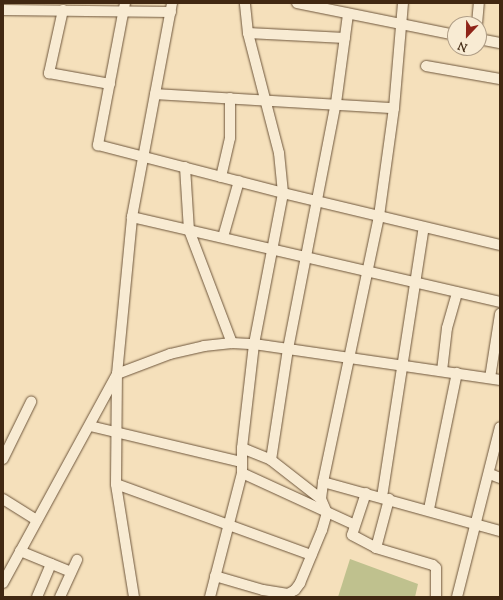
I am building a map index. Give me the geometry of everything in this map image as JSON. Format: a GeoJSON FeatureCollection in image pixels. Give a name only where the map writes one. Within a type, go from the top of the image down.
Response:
{"type":"FeatureCollection","features":[{"type":"Feature","properties":{"kind":"street"},"geometry":{"type":"LineString","coordinates":[[210,597],[242,473],[242,448],[254,344],[283,193],[279,153],[248,34],[245,3]]}},
{"type":"Feature","properties":{"kind":"street"},"geometry":{"type":"LineString","coordinates":[[297,3],[308,4],[402,26],[447,34]]}},
{"type":"Feature","properties":{"kind":"street"},"geometry":{"type":"LineString","coordinates":[[321,499],[323,482],[379,216],[394,108],[403,3]]}},
{"type":"Feature","properties":{"kind":"street"},"geometry":{"type":"LineString","coordinates":[[478,16],[479,3]]}},
{"type":"Feature","properties":{"kind":"street"},"geometry":{"type":"LineString","coordinates":[[124,7],[98,145],[283,193],[500,245]]}},
{"type":"Feature","properties":{"kind":"street"},"geometry":{"type":"LineString","coordinates":[[3,10],[172,7],[132,216],[117,374],[115,434],[116,484],[134,597]]}},
{"type":"Feature","properties":{"kind":"street"},"geometry":{"type":"LineString","coordinates":[[62,10],[49,73],[110,84]]}},
{"type":"Feature","properties":{"kind":"street"},"geometry":{"type":"LineString","coordinates":[[271,460],[288,349],[336,102],[348,14]]}},
{"type":"Feature","properties":{"kind":"street"},"geometry":{"type":"LineString","coordinates":[[248,34],[345,38]]}},
{"type":"Feature","properties":{"kind":"street"},"geometry":{"type":"LineString","coordinates":[[487,41],[500,43]]}},
{"type":"Feature","properties":{"kind":"street"},"geometry":{"type":"LineString","coordinates":[[426,66],[500,79]]}},
{"type":"Feature","properties":{"kind":"street"},"geometry":{"type":"LineString","coordinates":[[156,94],[336,102],[394,108]]}},
{"type":"Feature","properties":{"kind":"street"},"geometry":{"type":"LineString","coordinates":[[221,177],[230,138],[230,98]]}},
{"type":"Feature","properties":{"kind":"street"},"geometry":{"type":"LineString","coordinates":[[185,167],[189,230],[232,343]]}},
{"type":"Feature","properties":{"kind":"street"},"geometry":{"type":"LineString","coordinates":[[223,237],[239,181]]}},
{"type":"Feature","properties":{"kind":"street"},"geometry":{"type":"LineString","coordinates":[[132,216],[500,302]]}},
{"type":"Feature","properties":{"kind":"street"},"geometry":{"type":"LineString","coordinates":[[376,548],[386,498],[403,365],[424,227]]}},
{"type":"Feature","properties":{"kind":"street"},"geometry":{"type":"LineString","coordinates":[[442,371],[447,328],[457,292]]}},
{"type":"Feature","properties":{"kind":"street"},"geometry":{"type":"LineString","coordinates":[[3,583],[117,374],[170,354],[232,343],[254,344],[495,379],[500,314]]}},
{"type":"Feature","properties":{"kind":"street"},"geometry":{"type":"LineString","coordinates":[[429,509],[457,373]]}},
{"type":"Feature","properties":{"kind":"street"},"geometry":{"type":"LineString","coordinates":[[3,459],[31,402]]}},
{"type":"Feature","properties":{"kind":"street"},"geometry":{"type":"LineString","coordinates":[[90,426],[115,434],[241,462]]}},
{"type":"Feature","properties":{"kind":"street"},"geometry":{"type":"LineString","coordinates":[[457,597],[490,474],[500,428]]}},
{"type":"Feature","properties":{"kind":"street"},"geometry":{"type":"LineString","coordinates":[[215,576],[263,590],[288,594],[300,583],[327,513],[321,499],[271,460],[242,448]]}},
{"type":"Feature","properties":{"kind":"street"},"geometry":{"type":"LineString","coordinates":[[242,473],[355,525]]}},
{"type":"Feature","properties":{"kind":"street"},"geometry":{"type":"LineString","coordinates":[[490,474],[500,478]]}},
{"type":"Feature","properties":{"kind":"street"},"geometry":{"type":"LineString","coordinates":[[323,482],[429,509],[500,531]]}},
{"type":"Feature","properties":{"kind":"street"},"geometry":{"type":"LineString","coordinates":[[116,484],[229,523],[311,555]]}},
{"type":"Feature","properties":{"kind":"street"},"geometry":{"type":"LineString","coordinates":[[366,493],[352,535],[376,548],[433,565],[436,568],[436,597]]}},
{"type":"Feature","properties":{"kind":"street"},"geometry":{"type":"LineString","coordinates":[[3,499],[37,520]]}},
{"type":"Feature","properties":{"kind":"street"},"geometry":{"type":"LineString","coordinates":[[20,551],[71,572]]}},
{"type":"Feature","properties":{"kind":"street"},"geometry":{"type":"LineString","coordinates":[[60,597],[77,560]]}},
{"type":"Feature","properties":{"kind":"street"},"geometry":{"type":"LineString","coordinates":[[37,597],[51,564]]}},
{"type":"Feature","properties":{"kind":"green space"},"geometry":{"type":"Polygon","coordinates":[[[350,559],[418,584],[415,597],[338,597],[350,559]]]}}]}
